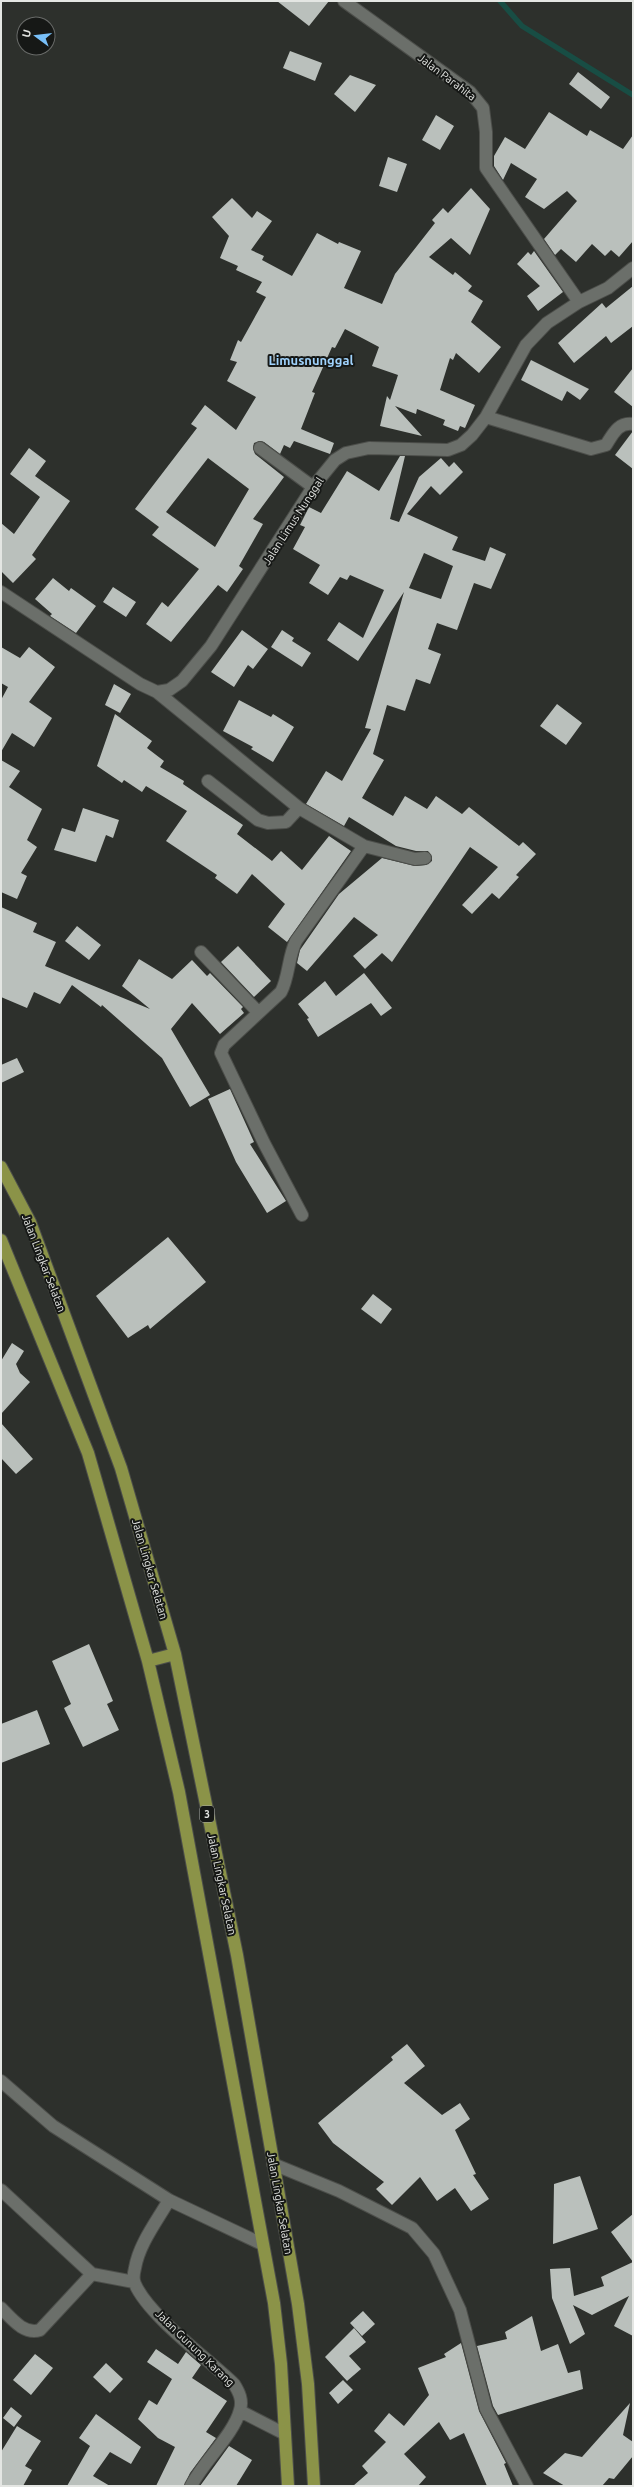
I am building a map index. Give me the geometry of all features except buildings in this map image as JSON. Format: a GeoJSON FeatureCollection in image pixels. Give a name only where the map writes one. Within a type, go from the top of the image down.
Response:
{"type":"FeatureCollection","features":[{"type":"Feature","properties":{"kind":"main road","name":"Jalan Lingkar Selatan"},"geometry":{"type":"LineString","coordinates":[[1,1167],[30,1222],[121,1468],[175,1654],[237,1955],[298,2304],[304,2355],[314,2486]]}},
{"type":"Feature","properties":{"kind":"main road","name":"3"},"geometry":{"type":"LineString","coordinates":[[1,1240],[88,1453],[148,1661],[179,1792],[274,2303],[279,2341],[288,2486]]}},
{"type":"Feature","properties":{"kind":"main road"},"geometry":{"type":"LineString","coordinates":[[148,1661],[175,1654]]}},
{"type":"Feature","properties":{"kind":"street","name":"Jalan Parahita"},"geometry":{"type":"LineString","coordinates":[[344,1],[470,92],[480,102],[485,122],[486,168],[579,302]]}},
{"type":"Feature","properties":{"kind":"street","name":"Jalan Limus Nunggal"},"geometry":{"type":"LineString","coordinates":[[157,692],[169,690],[182,681],[211,646],[313,487],[335,460],[346,453],[369,448],[448,450],[461,445],[472,435],[486,417],[526,345],[547,323],[579,302],[608,288],[633,268]]}},
{"type":"Feature","properties":{"kind":"street"},"geometry":{"type":"LineString","coordinates":[[486,417],[591,449],[606,445],[618,427],[626,423],[633,424]]}},
{"type":"Feature","properties":{"kind":"street"},"geometry":{"type":"LineString","coordinates":[[260,448],[313,487]]}},
{"type":"Feature","properties":{"kind":"street"},"geometry":{"type":"LineString","coordinates":[[1,592],[140,684],[157,692],[299,808],[364,846],[415,859],[425,858]]}},
{"type":"Feature","properties":{"kind":"street"},"geometry":{"type":"LineString","coordinates":[[208,781],[258,820],[268,823],[286,822],[299,808]]}},
{"type":"Feature","properties":{"kind":"street"},"geometry":{"type":"LineString","coordinates":[[302,1215],[264,1143],[221,1053],[224,1045],[281,992],[285,984],[289,953],[364,846]]}},
{"type":"Feature","properties":{"kind":"street"},"geometry":{"type":"LineString","coordinates":[[201,952],[258,1012]]}},
{"type":"Feature","properties":{"kind":"street"},"geometry":{"type":"LineString","coordinates":[[2,2085],[53,2126],[168,2200],[262,2244]]}},
{"type":"Feature","properties":{"kind":"street"},"geometry":{"type":"LineString","coordinates":[[273,2164],[339,2191],[412,2228],[434,2254],[460,2310],[486,2409],[527,2486]]}},
{"type":"Feature","properties":{"kind":"street"},"geometry":{"type":"LineString","coordinates":[[1,2190],[92,2274],[134,2282],[134,2268],[139,2253],[168,2200]]}},
{"type":"Feature","properties":{"kind":"street"},"geometry":{"type":"LineString","coordinates":[[1,2308],[22,2328],[35,2332],[40,2330],[92,2274]]}},
{"type":"Feature","properties":{"kind":"street","name":"Jalan Gunung Karang"},"geometry":{"type":"LineString","coordinates":[[134,2282],[149,2303],[181,2337],[234,2384],[239,2391],[240,2411]]}},
{"type":"Feature","properties":{"kind":"street"},"geometry":{"type":"LineString","coordinates":[[191,2486],[240,2411],[285,2434]]}},
{"type":"Feature","properties":{"kind":"waterway"},"geometry":{"type":"LineString","coordinates":[[500,1],[522,26],[633,95]]}},
{"type":"Feature","properties":{"kind":"district","name":"Limusnunggal"},"geometry":{"type":"Point","coordinates":[311,360]}}]}
